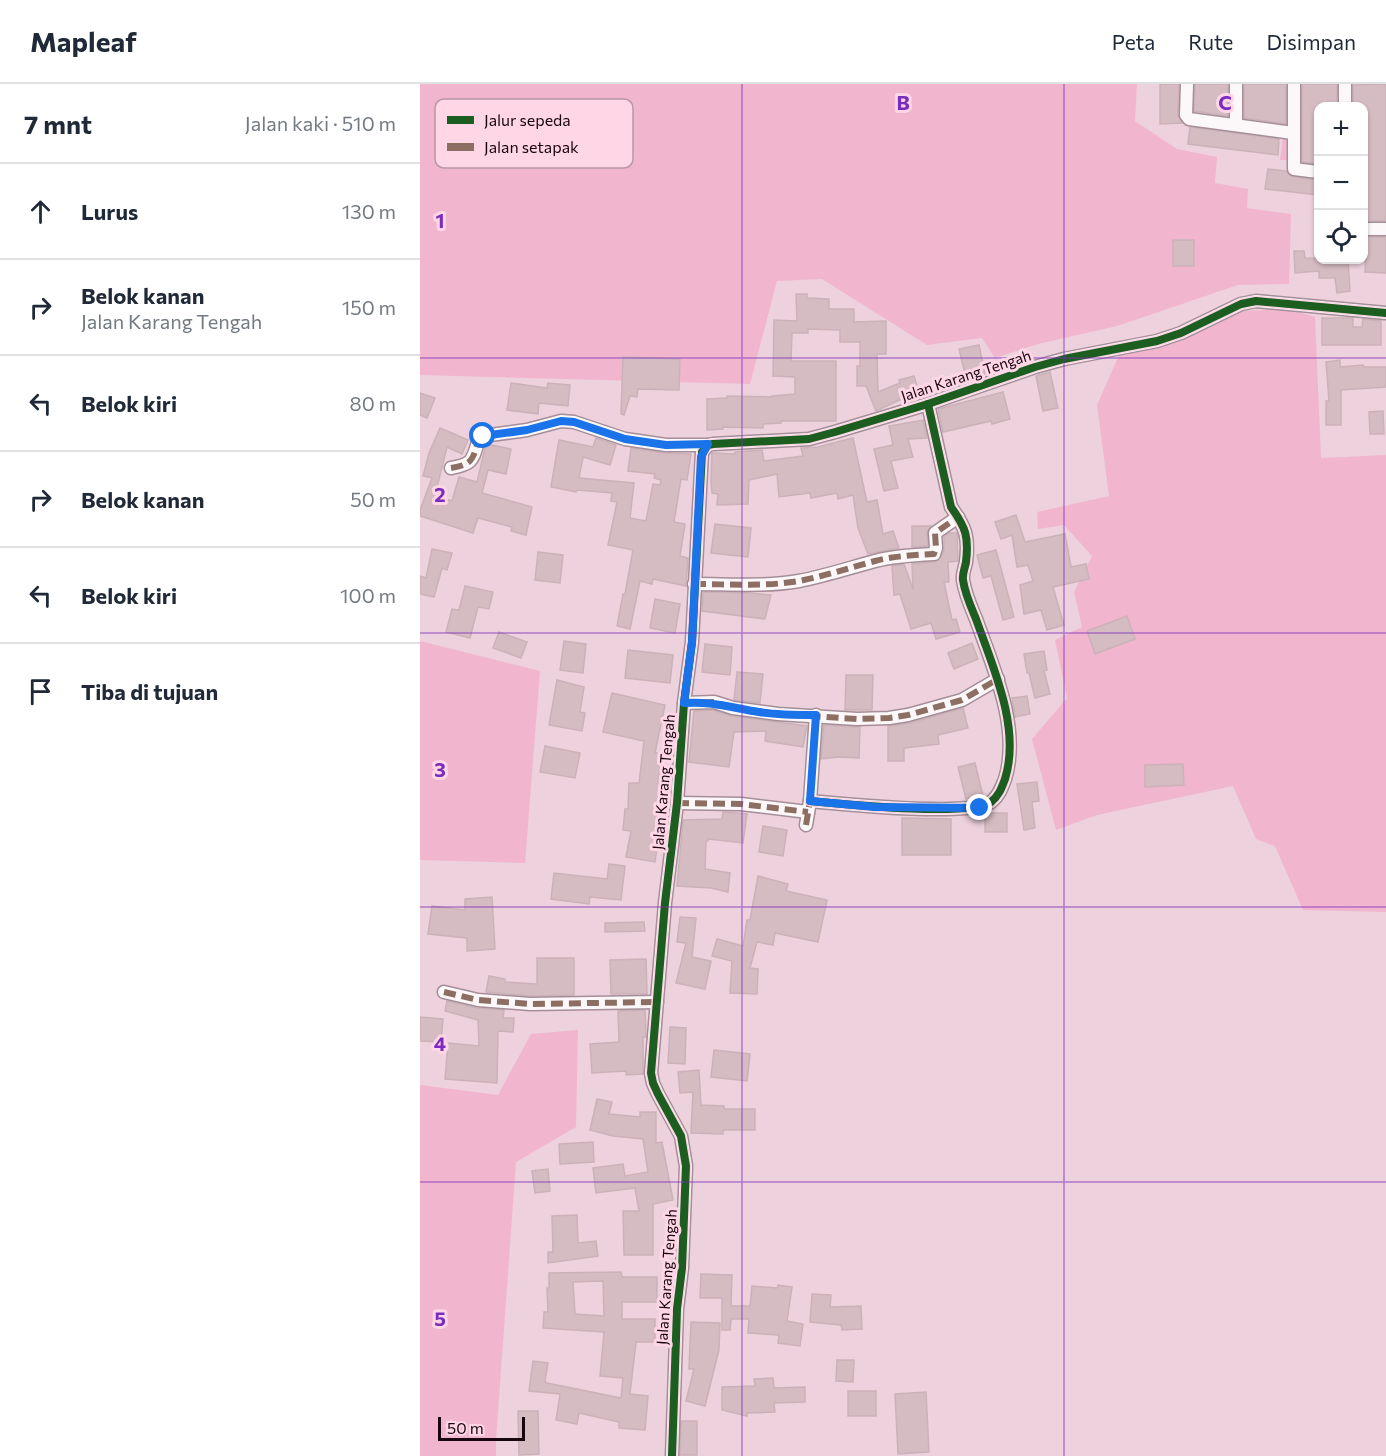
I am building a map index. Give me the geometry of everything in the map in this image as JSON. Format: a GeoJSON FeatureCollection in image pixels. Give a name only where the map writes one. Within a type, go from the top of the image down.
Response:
{"type":"FeatureCollection","features":[{"type":"Feature","properties":{"kind":"street"},"geometry":{"type":"LineString","coordinates":[[1187,84],[1186,115],[1189,119],[1293,133]]}},
{"type":"Feature","properties":{"kind":"street"},"geometry":{"type":"LineString","coordinates":[[1236,84],[1236,125]]}},
{"type":"Feature","properties":{"kind":"street"},"geometry":{"type":"LineString","coordinates":[[1294,84],[1294,169],[1314,172]]}},
{"type":"Feature","properties":{"kind":"street"},"geometry":{"type":"LineString","coordinates":[[1345,84],[1345,102]]}},
{"type":"Feature","properties":{"kind":"street"},"geometry":{"type":"LineString","coordinates":[[1368,229],[1386,229]]}},
{"type":"Feature","properties":{"kind":"street","name":"Jalan Karang Tengah"},"geometry":{"type":"LineString","coordinates":[[672,1456],[677,1310],[682,1268],[686,1166],[681,1136],[653,1083],[651,1073],[665,903],[677,803],[684,703],[692,642],[701,457],[708,444],[808,439],[928,404],[1045,364],[1157,341],[1181,333],[1241,304],[1256,301],[1386,313]]}},
{"type":"Feature","properties":{"kind":"street"},"geometry":{"type":"LineString","coordinates":[[677,803],[953,809],[980,808],[998,795],[1003,785],[1009,756],[1007,723],[998,679],[963,582],[967,537],[951,507],[928,404]]}},
{"type":"Feature","properties":{"kind":"street"},"geometry":{"type":"LineString","coordinates":[[451,468],[465,466],[471,462],[483,436],[527,430],[561,421],[574,422],[625,439],[666,445],[708,444]]}},
{"type":"Feature","properties":{"kind":"street"},"geometry":{"type":"LineString","coordinates":[[694,584],[750,586],[797,581],[875,561],[934,554],[935,533],[958,517]]}},
{"type":"Feature","properties":{"kind":"street"},"geometry":{"type":"LineString","coordinates":[[684,703],[714,702],[733,708],[768,713],[858,719],[908,715],[962,700],[998,679]]}},
{"type":"Feature","properties":{"kind":"street"},"geometry":{"type":"LineString","coordinates":[[806,825],[816,715]]}},
{"type":"Feature","properties":{"kind":"street"},"geometry":{"type":"LineString","coordinates":[[444,992],[478,1000],[530,1004],[657,1002]]}},
{"type":"Feature","properties":{"kind":"shaded area"},"geometry":{"type":"Polygon","coordinates":[[[420,84],[1137,84],[1135,121],[1177,149],[1217,157],[1215,183],[1248,189],[1247,208],[1291,214],[1289,284],[1238,285],[1117,326],[1038,344],[995,358],[982,338],[927,345],[822,279],[777,281],[750,384],[420,375],[420,84]]]}},
{"type":"Feature","properties":{"kind":"shaded area"},"geometry":{"type":"Polygon","coordinates":[[[1283,136],[1290,136],[1288,160],[1280,160],[1283,136]]]}},
{"type":"Feature","properties":{"kind":"shaded area"},"geometry":{"type":"Polygon","coordinates":[[[1288,309],[1315,317],[1321,458],[1386,455],[1386,912],[1303,910],[1275,846],[1256,839],[1233,786],[1097,815],[1056,830],[1032,739],[1067,698],[1055,640],[1082,627],[1074,592],[1092,556],[1064,525],[1038,529],[1037,512],[1109,496],[1097,405],[1120,353],[1239,311],[1288,309]]]}},
{"type":"Feature","properties":{"kind":"shaded area"},"geometry":{"type":"Polygon","coordinates":[[[420,641],[540,671],[525,863],[420,860],[420,641]]]}},
{"type":"Feature","properties":{"kind":"shaded area"},"geometry":{"type":"Polygon","coordinates":[[[578,1030],[576,1127],[516,1162],[496,1456],[420,1456],[420,1085],[498,1095],[531,1034],[578,1030]]]}},
{"type":"Feature","properties":{"kind":"building"},"geometry":{"type":"Polygon","coordinates":[[[1160,84],[1179,84],[1178,115],[1182,123],[1160,124],[1160,84]]]}},
{"type":"Feature","properties":{"kind":"building"},"geometry":{"type":"Polygon","coordinates":[[[1195,84],[1228,84],[1228,116],[1194,111],[1195,84]]]}},
{"type":"Feature","properties":{"kind":"building"},"geometry":{"type":"Polygon","coordinates":[[[1244,84],[1286,84],[1286,124],[1244,118],[1244,84]]]}},
{"type":"Feature","properties":{"kind":"building"},"geometry":{"type":"Polygon","coordinates":[[[1302,84],[1337,84],[1337,102],[1314,102],[1314,164],[1302,162],[1302,84]]]}},
{"type":"Feature","properties":{"kind":"building"},"geometry":{"type":"Polygon","coordinates":[[[1386,84],[1386,221],[1368,221],[1368,102],[1353,102],[1353,85],[1386,84]]]}},
{"type":"Feature","properties":{"kind":"building"},"geometry":{"type":"Polygon","coordinates":[[[1190,127],[1279,139],[1278,155],[1188,144],[1190,127]]]}},
{"type":"Feature","properties":{"kind":"building"},"geometry":{"type":"Polygon","coordinates":[[[1268,169],[1286,171],[1293,177],[1314,180],[1314,195],[1265,189],[1268,169]]]}},
{"type":"Feature","properties":{"kind":"building"},"geometry":{"type":"Polygon","coordinates":[[[1368,237],[1386,237],[1386,273],[1365,272],[1365,264],[1368,264],[1368,237]]]}},
{"type":"Feature","properties":{"kind":"building"},"geometry":{"type":"Polygon","coordinates":[[[1173,240],[1194,240],[1194,266],[1173,266],[1173,240]]]}},
{"type":"Feature","properties":{"kind":"building"},"geometry":{"type":"Polygon","coordinates":[[[1294,251],[1304,251],[1305,258],[1314,258],[1314,264],[1348,264],[1350,291],[1337,293],[1335,278],[1319,278],[1319,271],[1295,273],[1294,251]]]}},
{"type":"Feature","properties":{"kind":"building"},"geometry":{"type":"Polygon","coordinates":[[[796,294],[807,294],[807,298],[829,299],[829,309],[854,309],[854,322],[886,321],[886,354],[877,354],[878,392],[900,383],[899,380],[914,376],[919,393],[876,411],[866,386],[857,386],[860,342],[840,342],[840,330],[808,329],[808,333],[792,333],[791,361],[836,361],[836,421],[781,421],[781,423],[763,424],[763,428],[723,427],[723,429],[707,430],[707,399],[727,398],[727,396],[773,397],[795,394],[795,377],[773,376],[774,320],[797,321],[796,294]]]}},
{"type":"Feature","properties":{"kind":"building"},"geometry":{"type":"Polygon","coordinates":[[[1322,318],[1353,318],[1353,327],[1362,327],[1363,319],[1381,321],[1381,345],[1322,345],[1322,318]]]}},
{"type":"Feature","properties":{"kind":"building"},"geometry":{"type":"Polygon","coordinates":[[[979,345],[985,374],[966,378],[959,349],[979,345]]]}},
{"type":"Feature","properties":{"kind":"building"},"geometry":{"type":"Polygon","coordinates":[[[623,357],[680,359],[679,390],[638,389],[637,397],[630,396],[624,415],[621,414],[623,357]]]}},
{"type":"Feature","properties":{"kind":"building"},"geometry":{"type":"Polygon","coordinates":[[[1340,360],[1340,367],[1363,365],[1364,367],[1386,367],[1386,387],[1341,390],[1341,425],[1326,425],[1326,401],[1329,401],[1326,362],[1340,360]]]}},
{"type":"Feature","properties":{"kind":"building"},"geometry":{"type":"Polygon","coordinates":[[[1050,372],[1058,408],[1043,411],[1036,376],[1050,372]]]}},
{"type":"Feature","properties":{"kind":"building"},"geometry":{"type":"Polygon","coordinates":[[[511,383],[547,388],[548,383],[570,385],[568,406],[539,403],[538,414],[507,410],[511,383]]]}},
{"type":"Feature","properties":{"kind":"building"},"geometry":{"type":"Polygon","coordinates":[[[1003,392],[1010,419],[943,432],[938,409],[1003,392]]]}},
{"type":"Feature","properties":{"kind":"building"},"geometry":{"type":"Polygon","coordinates":[[[420,393],[435,398],[427,418],[420,415],[420,393]]]}},
{"type":"Feature","properties":{"kind":"building"},"geometry":{"type":"Polygon","coordinates":[[[1383,411],[1384,434],[1370,434],[1369,412],[1383,411]]]}},
{"type":"Feature","properties":{"kind":"building"},"geometry":{"type":"Polygon","coordinates":[[[923,420],[927,438],[908,439],[913,457],[891,461],[898,488],[884,491],[874,449],[893,445],[889,426],[923,420]]]}},
{"type":"Feature","properties":{"kind":"building"},"geometry":{"type":"Polygon","coordinates":[[[440,428],[468,440],[462,454],[447,447],[435,495],[452,501],[459,477],[477,482],[486,444],[511,449],[506,474],[488,470],[482,493],[532,507],[526,535],[511,531],[512,527],[478,518],[473,533],[420,516],[420,510],[432,478],[423,476],[429,453],[440,428]]]}},
{"type":"Feature","properties":{"kind":"building"},"geometry":{"type":"Polygon","coordinates":[[[596,438],[616,445],[610,465],[583,457],[579,478],[634,483],[630,518],[646,521],[653,484],[660,485],[661,480],[654,478],[655,474],[628,471],[631,448],[691,454],[687,480],[681,479],[674,522],[685,524],[680,556],[688,558],[686,586],[653,579],[652,584],[640,581],[630,629],[617,626],[633,550],[608,545],[617,502],[611,501],[612,493],[577,490],[576,492],[551,487],[559,440],[593,447],[596,438]]]}},
{"type":"Feature","properties":{"kind":"building"},"geometry":{"type":"Polygon","coordinates":[[[853,438],[867,502],[877,500],[883,534],[893,531],[899,548],[868,554],[858,528],[853,495],[838,499],[837,493],[811,498],[810,493],[779,497],[777,474],[749,480],[748,504],[717,505],[718,494],[712,493],[712,453],[735,454],[735,452],[762,450],[764,461],[803,456],[801,448],[818,447],[853,438]]]}},
{"type":"Feature","properties":{"kind":"building"},"geometry":{"type":"Polygon","coordinates":[[[1016,515],[1025,542],[1065,534],[1071,567],[1086,564],[1089,579],[1053,587],[1064,625],[1047,630],[1041,610],[1024,614],[1020,585],[1033,581],[1028,565],[1017,567],[1012,535],[1001,539],[995,522],[1016,515]]]}},
{"type":"Feature","properties":{"kind":"building"},"geometry":{"type":"Polygon","coordinates":[[[715,524],[751,528],[748,557],[711,553],[715,524]]]}},
{"type":"Feature","properties":{"kind":"building"},"geometry":{"type":"Polygon","coordinates":[[[912,526],[931,526],[927,533],[928,546],[912,547],[912,526]]]}},
{"type":"Feature","properties":{"kind":"building"},"geometry":{"type":"Polygon","coordinates":[[[949,533],[957,535],[958,561],[948,562],[949,582],[944,582],[952,620],[956,619],[960,632],[936,639],[931,623],[911,629],[900,594],[894,595],[892,566],[904,564],[913,589],[912,564],[939,560],[944,550],[944,537],[949,533]]]}},
{"type":"Feature","properties":{"kind":"building"},"geometry":{"type":"Polygon","coordinates":[[[432,549],[452,553],[447,570],[442,568],[434,597],[420,594],[420,576],[426,578],[432,549]]]}},
{"type":"Feature","properties":{"kind":"building"},"geometry":{"type":"Polygon","coordinates":[[[996,550],[1014,617],[1003,620],[991,576],[983,578],[977,555],[996,550]]]}},
{"type":"Feature","properties":{"kind":"building"},"geometry":{"type":"Polygon","coordinates":[[[538,552],[563,555],[560,583],[535,580],[538,552]]]}},
{"type":"Feature","properties":{"kind":"building"},"geometry":{"type":"Polygon","coordinates":[[[465,586],[493,592],[489,609],[478,607],[470,638],[446,632],[452,609],[459,610],[465,586]]]}},
{"type":"Feature","properties":{"kind":"building"},"geometry":{"type":"Polygon","coordinates":[[[703,592],[771,595],[765,619],[702,611],[703,592]]]}},
{"type":"Feature","properties":{"kind":"building"},"geometry":{"type":"Polygon","coordinates":[[[655,599],[680,604],[675,633],[650,628],[655,599]]]}},
{"type":"Feature","properties":{"kind":"building"},"geometry":{"type":"Polygon","coordinates":[[[1127,616],[1135,639],[1095,654],[1087,631],[1127,616]]]}},
{"type":"Feature","properties":{"kind":"building"},"geometry":{"type":"Polygon","coordinates":[[[499,632],[527,642],[521,658],[493,648],[499,632]]]}},
{"type":"Feature","properties":{"kind":"building"},"geometry":{"type":"Polygon","coordinates":[[[564,641],[586,644],[583,673],[560,670],[564,641]]]}},
{"type":"Feature","properties":{"kind":"building"},"geometry":{"type":"Polygon","coordinates":[[[972,643],[978,659],[954,669],[948,653],[972,643]]]}},
{"type":"Feature","properties":{"kind":"building"},"geometry":{"type":"Polygon","coordinates":[[[705,644],[732,647],[730,675],[702,672],[705,644]]]}},
{"type":"Feature","properties":{"kind":"building"},"geometry":{"type":"Polygon","coordinates":[[[628,650],[673,655],[670,683],[625,678],[628,650]]]}},
{"type":"Feature","properties":{"kind":"building"},"geometry":{"type":"Polygon","coordinates":[[[1044,651],[1047,670],[1044,671],[1050,694],[1035,698],[1024,654],[1044,651]]]}},
{"type":"Feature","properties":{"kind":"building"},"geometry":{"type":"Polygon","coordinates":[[[737,672],[763,674],[760,703],[734,700],[737,672]]]}},
{"type":"Feature","properties":{"kind":"building"},"geometry":{"type":"Polygon","coordinates":[[[846,675],[873,675],[872,710],[845,710],[846,675]]]}},
{"type":"Feature","properties":{"kind":"building"},"geometry":{"type":"Polygon","coordinates":[[[557,680],[584,687],[580,712],[585,713],[582,731],[549,725],[557,680]]]}},
{"type":"Feature","properties":{"kind":"building"},"geometry":{"type":"Polygon","coordinates":[[[612,693],[665,705],[655,753],[662,753],[658,784],[662,784],[662,813],[655,862],[626,857],[631,831],[623,830],[625,809],[628,809],[629,783],[639,783],[644,741],[603,732],[612,693]]]}},
{"type":"Feature","properties":{"kind":"building"},"geometry":{"type":"Polygon","coordinates":[[[1027,696],[1030,714],[1015,717],[1012,698],[1027,696]]]}},
{"type":"Feature","properties":{"kind":"building"},"geometry":{"type":"Polygon","coordinates":[[[963,708],[968,728],[938,735],[939,744],[904,748],[904,761],[888,761],[888,726],[910,723],[963,708]]]}},
{"type":"Feature","properties":{"kind":"building"},"geometry":{"type":"Polygon","coordinates":[[[713,710],[732,716],[807,726],[803,747],[765,741],[766,731],[734,732],[729,767],[689,762],[694,711],[713,710]]]}},
{"type":"Feature","properties":{"kind":"building"},"geometry":{"type":"Polygon","coordinates":[[[824,725],[860,727],[859,758],[821,759],[824,725]]]}},
{"type":"Feature","properties":{"kind":"building"},"geometry":{"type":"Polygon","coordinates":[[[545,746],[580,753],[575,778],[540,772],[545,746]]]}},
{"type":"Feature","properties":{"kind":"building"},"geometry":{"type":"Polygon","coordinates":[[[975,763],[983,796],[966,799],[958,767],[975,763]]]}},
{"type":"Feature","properties":{"kind":"building"},"geometry":{"type":"Polygon","coordinates":[[[1183,764],[1184,785],[1145,787],[1145,765],[1183,764]]]}},
{"type":"Feature","properties":{"kind":"building"},"geometry":{"type":"Polygon","coordinates":[[[1037,782],[1039,801],[1032,802],[1035,828],[1024,830],[1017,784],[1037,782]]]}},
{"type":"Feature","properties":{"kind":"building"},"geometry":{"type":"Polygon","coordinates":[[[723,812],[747,814],[743,843],[708,839],[706,841],[705,869],[730,873],[728,892],[711,888],[677,886],[683,820],[722,819],[723,812]]]}},
{"type":"Feature","properties":{"kind":"building"},"geometry":{"type":"Polygon","coordinates":[[[985,813],[1007,813],[1007,832],[985,832],[985,813]]]}},
{"type":"Feature","properties":{"kind":"building"},"geometry":{"type":"Polygon","coordinates":[[[902,818],[951,819],[951,855],[902,855],[902,818]]]}},
{"type":"Feature","properties":{"kind":"building"},"geometry":{"type":"Polygon","coordinates":[[[763,826],[787,830],[783,856],[759,852],[763,826]]]}},
{"type":"Feature","properties":{"kind":"building"},"geometry":{"type":"Polygon","coordinates":[[[609,864],[625,866],[621,900],[590,897],[589,904],[551,899],[554,873],[607,879],[609,864]]]}},
{"type":"Feature","properties":{"kind":"building"},"geometry":{"type":"Polygon","coordinates":[[[758,876],[788,884],[786,891],[827,900],[818,942],[775,933],[773,945],[757,942],[750,968],[758,969],[757,994],[730,993],[732,961],[712,956],[717,939],[743,946],[758,876]]]}},
{"type":"Feature","properties":{"kind":"building"},"geometry":{"type":"Polygon","coordinates":[[[492,897],[495,949],[467,951],[467,938],[428,934],[432,906],[465,910],[465,899],[492,897]]]}},
{"type":"Feature","properties":{"kind":"building"},"geometry":{"type":"Polygon","coordinates":[[[680,917],[696,918],[692,957],[711,961],[705,989],[676,983],[686,943],[677,942],[680,917]]]}},
{"type":"Feature","properties":{"kind":"building"},"geometry":{"type":"Polygon","coordinates":[[[644,922],[645,931],[605,932],[605,923],[644,922]]]}},
{"type":"Feature","properties":{"kind":"building"},"geometry":{"type":"Polygon","coordinates":[[[537,958],[574,958],[574,995],[530,996],[486,992],[489,976],[505,979],[505,982],[537,984],[537,958]]]}},
{"type":"Feature","properties":{"kind":"building"},"geometry":{"type":"Polygon","coordinates":[[[646,959],[647,994],[611,994],[610,960],[646,959]]]}},
{"type":"Feature","properties":{"kind":"building"},"geometry":{"type":"Polygon","coordinates":[[[447,1001],[477,1008],[504,1010],[503,1018],[514,1018],[513,1032],[498,1031],[497,1083],[445,1079],[448,1043],[479,1046],[478,1020],[445,1011],[447,1001]]]}},
{"type":"Feature","properties":{"kind":"building"},"geometry":{"type":"Polygon","coordinates":[[[645,1010],[646,1037],[643,1037],[643,1074],[626,1075],[626,1071],[592,1073],[590,1044],[619,1042],[618,1011],[645,1010]]]}},
{"type":"Feature","properties":{"kind":"building"},"geometry":{"type":"Polygon","coordinates":[[[420,1017],[443,1019],[441,1042],[420,1041],[420,1017]]]}},
{"type":"Feature","properties":{"kind":"building"},"geometry":{"type":"Polygon","coordinates":[[[670,1027],[686,1028],[685,1064],[668,1063],[670,1027]]]}},
{"type":"Feature","properties":{"kind":"building"},"geometry":{"type":"Polygon","coordinates":[[[714,1050],[750,1054],[747,1081],[711,1077],[714,1050]]]}},
{"type":"Feature","properties":{"kind":"building"},"geometry":{"type":"Polygon","coordinates":[[[699,1070],[701,1105],[724,1106],[724,1109],[755,1109],[755,1130],[723,1130],[723,1134],[691,1133],[693,1092],[680,1093],[678,1072],[699,1070]]]}},
{"type":"Feature","properties":{"kind":"building"},"geometry":{"type":"Polygon","coordinates":[[[597,1099],[612,1102],[609,1114],[640,1117],[640,1112],[656,1112],[656,1143],[662,1142],[673,1200],[653,1204],[653,1255],[624,1255],[623,1211],[639,1211],[635,1188],[596,1193],[593,1168],[623,1164],[625,1176],[648,1172],[643,1139],[613,1136],[590,1130],[597,1099]]]}},
{"type":"Feature","properties":{"kind":"building"},"geometry":{"type":"Polygon","coordinates":[[[593,1142],[594,1162],[560,1164],[559,1144],[593,1142]]]}},
{"type":"Feature","properties":{"kind":"building"},"geometry":{"type":"Polygon","coordinates":[[[548,1169],[550,1191],[535,1193],[532,1171],[548,1169]]]}},
{"type":"Feature","properties":{"kind":"building"},"geometry":{"type":"Polygon","coordinates":[[[577,1215],[578,1243],[596,1241],[598,1256],[548,1263],[548,1252],[553,1252],[552,1216],[577,1215]]]}},
{"type":"Feature","properties":{"kind":"building"},"geometry":{"type":"Polygon","coordinates":[[[621,1272],[622,1277],[657,1277],[657,1302],[622,1302],[622,1319],[655,1319],[655,1342],[636,1342],[630,1394],[648,1396],[645,1430],[619,1428],[619,1422],[579,1413],[577,1424],[556,1420],[560,1394],[529,1391],[533,1361],[548,1363],[545,1381],[547,1383],[621,1398],[623,1378],[600,1376],[604,1332],[543,1328],[544,1312],[548,1312],[549,1273],[621,1272]],[[603,1281],[573,1282],[575,1314],[604,1316],[603,1281]]]}},
{"type":"Feature","properties":{"kind":"building"},"geometry":{"type":"Polygon","coordinates":[[[701,1274],[732,1275],[731,1306],[750,1306],[752,1286],[792,1287],[787,1321],[803,1324],[800,1346],[778,1343],[779,1335],[748,1333],[749,1319],[731,1319],[730,1330],[722,1330],[722,1298],[700,1298],[701,1274]]]}},
{"type":"Feature","properties":{"kind":"building"},"geometry":{"type":"Polygon","coordinates":[[[812,1294],[831,1295],[830,1307],[861,1306],[862,1329],[842,1330],[841,1325],[810,1322],[812,1294]]]}},
{"type":"Feature","properties":{"kind":"building"},"geometry":{"type":"Polygon","coordinates":[[[691,1322],[720,1323],[719,1350],[705,1406],[686,1401],[694,1369],[689,1369],[691,1322]]]}},
{"type":"Feature","properties":{"kind":"building"},"geometry":{"type":"Polygon","coordinates":[[[837,1360],[854,1360],[853,1382],[836,1381],[837,1360]]]}},
{"type":"Feature","properties":{"kind":"building"},"geometry":{"type":"Polygon","coordinates":[[[773,1378],[774,1388],[805,1387],[805,1402],[774,1403],[775,1412],[747,1413],[747,1416],[722,1410],[722,1387],[755,1386],[754,1379],[773,1378]]]}},
{"type":"Feature","properties":{"kind":"building"},"geometry":{"type":"Polygon","coordinates":[[[848,1391],[876,1391],[876,1416],[848,1416],[848,1391]]]}},
{"type":"Feature","properties":{"kind":"building"},"geometry":{"type":"Polygon","coordinates":[[[926,1392],[929,1452],[898,1454],[895,1394],[926,1392]]]}},
{"type":"Feature","properties":{"kind":"building"},"geometry":{"type":"Polygon","coordinates":[[[518,1411],[538,1411],[539,1454],[519,1455],[518,1411]]]}},
{"type":"Feature","properties":{"kind":"building"},"geometry":{"type":"Polygon","coordinates":[[[681,1421],[697,1421],[697,1455],[680,1455],[681,1421]]]}},
{"type":"Feature","properties":{"kind":"marked path"},"geometry":{"type":"LineString","coordinates":[[451,468],[468,463],[479,439],[483,436],[527,430],[561,421],[574,422],[625,439],[666,445],[708,445]]}},
{"type":"Feature","properties":{"kind":"marked path"},"geometry":{"type":"LineString","coordinates":[[694,584],[786,583],[818,577],[882,559],[934,554],[935,533],[958,517]]}},
{"type":"Feature","properties":{"kind":"marked path"},"geometry":{"type":"LineString","coordinates":[[684,703],[714,702],[733,708],[778,714],[857,719],[889,718],[962,700],[998,679]]}},
{"type":"Feature","properties":{"kind":"marked path"},"geometry":{"type":"LineString","coordinates":[[806,825],[810,801],[816,715]]}},
{"type":"Feature","properties":{"kind":"marked path"},"geometry":{"type":"LineString","coordinates":[[677,803],[741,804],[808,812]]}},
{"type":"Feature","properties":{"kind":"marked path"},"geometry":{"type":"LineString","coordinates":[[444,992],[478,1000],[530,1004],[657,1002]]}},
{"type":"Feature","properties":{"kind":"cycle path"},"geometry":{"type":"LineString","coordinates":[[672,1456],[677,1309],[682,1268],[686,1166],[681,1136],[658,1094],[651,1073],[665,903],[677,803],[684,703],[692,642],[702,452],[708,445],[713,444],[809,439],[835,432],[928,404],[1035,367],[1157,341],[1181,333],[1241,304],[1256,301],[1386,313]]}},
{"type":"Feature","properties":{"kind":"cycle path"},"geometry":{"type":"LineString","coordinates":[[810,801],[876,807],[958,809],[991,802],[1000,791],[1005,779],[1010,739],[1003,698],[965,590],[963,573],[967,539],[951,507],[928,404]]}},
{"type":"Feature","properties":{"kind":"route"},"geometry":{"type":"LineString","coordinates":[[483,436],[527,430],[561,421],[574,422],[625,439],[666,445],[708,444],[701,457],[692,642],[684,703],[714,702],[733,708],[768,713],[816,715],[810,801],[875,807],[980,808]]}}]}
